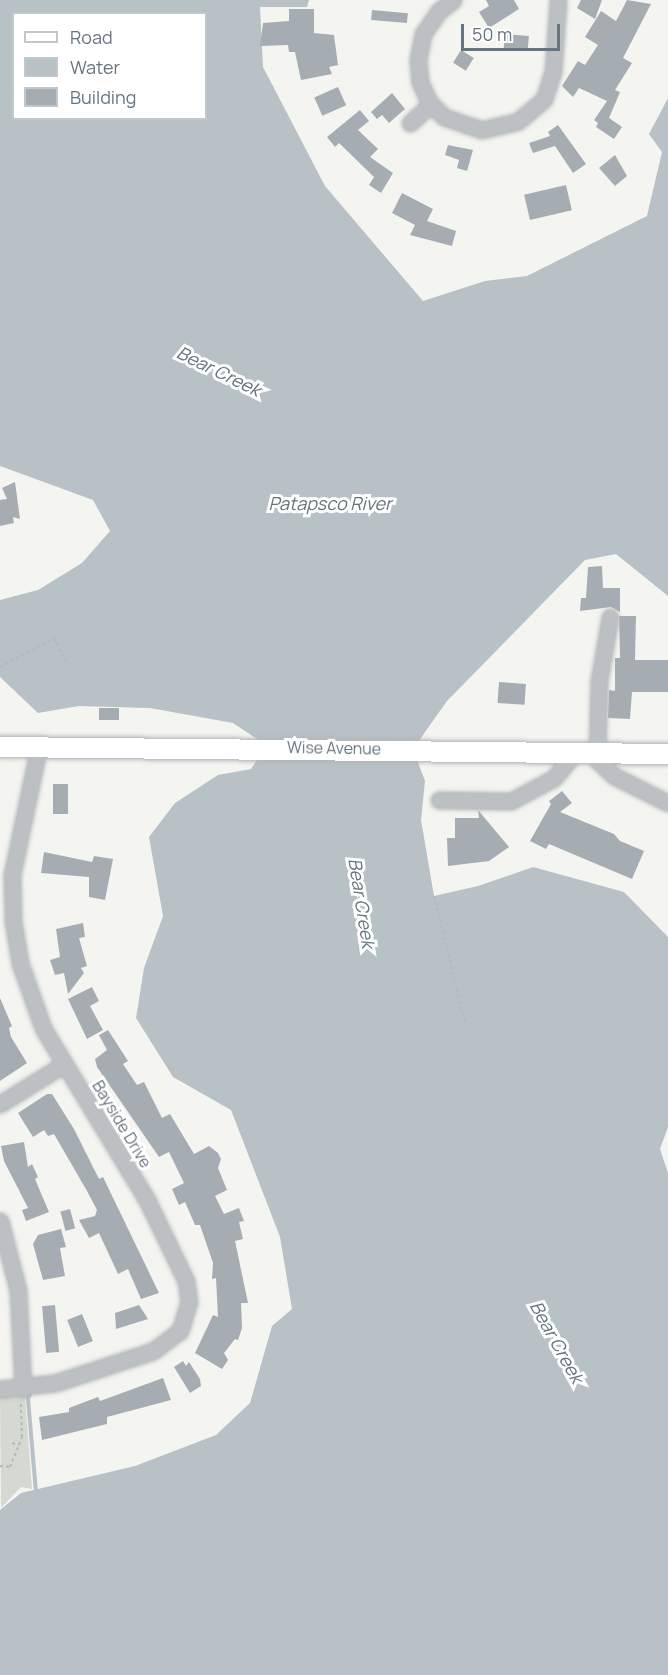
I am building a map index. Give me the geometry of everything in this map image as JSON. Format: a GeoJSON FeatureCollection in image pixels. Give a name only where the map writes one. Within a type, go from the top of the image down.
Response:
{"type":"FeatureCollection","features":[{"type":"Feature","properties":{"kind":"main road","name":"Wise Avenue"},"geometry":{"type":"LineString","coordinates":[[0,747],[198,746],[668,754]]}},
{"type":"Feature","properties":{"kind":"street"},"geometry":{"type":"LineString","coordinates":[[453,0],[430,22],[419,46],[420,82],[431,104],[452,122],[481,130],[506,127],[527,117],[544,99],[551,81],[558,0]]}},
{"type":"Feature","properties":{"kind":"street"},"geometry":{"type":"LineString","coordinates":[[410,123],[431,104]]}},
{"type":"Feature","properties":{"kind":"street"},"geometry":{"type":"LineString","coordinates":[[610,617],[598,681],[596,753],[607,771],[668,803]]}},
{"type":"Feature","properties":{"kind":"street","name":"Bayside Drive"},"geometry":{"type":"LineString","coordinates":[[0,1389],[22,1389],[85,1376],[164,1346],[180,1331],[189,1302],[186,1281],[147,1200],[64,1064],[29,994],[13,921],[12,875],[39,746]]}},
{"type":"Feature","properties":{"kind":"street"},"geometry":{"type":"LineString","coordinates":[[439,800],[511,801],[554,778],[575,753]]}},
{"type":"Feature","properties":{"kind":"street"},"geometry":{"type":"LineString","coordinates":[[0,1104],[64,1064]]}},
{"type":"Feature","properties":{"kind":"street"},"geometry":{"type":"LineString","coordinates":[[0,1221],[18,1290],[22,1389]]}},
{"type":"Feature","properties":{"kind":"path"},"geometry":{"type":"LineString","coordinates":[[0,667],[54,638],[66,663]]}},
{"type":"Feature","properties":{"kind":"path"},"geometry":{"type":"LineString","coordinates":[[434,896],[465,1022]]}},
{"type":"Feature","properties":{"kind":"path"},"geometry":{"type":"LineString","coordinates":[[0,1466],[10,1467],[19,1445],[22,1389]]}},
{"type":"Feature","properties":{"kind":"path"},"geometry":{"type":"LineString","coordinates":[[12,1443],[19,1445]]}},
{"type":"Feature","properties":{"kind":"shaded area"},"geometry":{"type":"Polygon","coordinates":[[[0,1394],[25,1396],[32,1489],[21,1487],[1,1508],[0,1394]]]}},
{"type":"Feature","properties":{"kind":"water","name":"Patapsco River"},"geometry":{"type":"Polygon","coordinates":[[[0,0],[309,0],[307,7],[260,7],[263,67],[325,186],[423,301],[485,281],[527,276],[647,216],[662,152],[649,134],[668,98],[668,596],[616,554],[585,560],[447,701],[413,749],[425,781],[421,820],[434,896],[478,886],[533,867],[624,892],[668,937],[668,1127],[660,1149],[668,1173],[668,1675],[0,1675],[0,1510],[21,1493],[135,1466],[216,1435],[250,1403],[272,1326],[292,1309],[280,1237],[231,1110],[173,1077],[136,1018],[144,968],[163,916],[149,837],[175,803],[218,775],[251,769],[257,760],[257,739],[233,723],[150,708],[79,706],[38,713],[0,677],[0,600],[38,590],[82,563],[110,531],[93,500],[0,466],[0,0]]]}},
{"type":"Feature","properties":{"kind":"building"},"geometry":{"type":"Polygon","coordinates":[[[486,0],[514,0],[519,9],[489,28],[479,12],[489,6],[486,0]]]}},
{"type":"Feature","properties":{"kind":"building"},"geometry":{"type":"Polygon","coordinates":[[[581,0],[602,0],[595,19],[577,8],[581,0]]]}},
{"type":"Feature","properties":{"kind":"building"},"geometry":{"type":"Polygon","coordinates":[[[627,0],[651,4],[623,58],[632,63],[615,90],[620,92],[609,118],[622,127],[614,139],[596,127],[598,123],[594,120],[607,101],[579,88],[573,97],[562,86],[578,61],[585,65],[598,45],[585,37],[601,11],[616,21],[627,0]]]}},
{"type":"Feature","properties":{"kind":"building"},"geometry":{"type":"Polygon","coordinates":[[[289,9],[314,9],[314,33],[334,35],[338,65],[329,67],[332,74],[301,80],[295,52],[289,52],[288,45],[260,46],[263,23],[289,21],[289,9]]]}},
{"type":"Feature","properties":{"kind":"building"},"geometry":{"type":"Polygon","coordinates":[[[372,10],[408,13],[407,23],[371,20],[372,10]]]}},
{"type":"Feature","properties":{"kind":"building"},"geometry":{"type":"Polygon","coordinates":[[[505,34],[529,36],[528,50],[504,48],[505,34]]]}},
{"type":"Feature","properties":{"kind":"building"},"geometry":{"type":"Polygon","coordinates":[[[461,50],[474,58],[466,71],[453,63],[461,50]]]}},
{"type":"Feature","properties":{"kind":"building"},"geometry":{"type":"Polygon","coordinates":[[[338,87],[346,105],[322,116],[314,98],[338,87]]]}},
{"type":"Feature","properties":{"kind":"building"},"geometry":{"type":"Polygon","coordinates":[[[392,93],[405,109],[389,123],[382,115],[377,119],[371,112],[392,93]]]}},
{"type":"Feature","properties":{"kind":"building"},"geometry":{"type":"Polygon","coordinates":[[[360,110],[369,121],[358,130],[378,149],[370,157],[393,173],[381,193],[369,185],[374,177],[339,143],[335,147],[327,137],[360,110]]]}},
{"type":"Feature","properties":{"kind":"building"},"geometry":{"type":"Polygon","coordinates":[[[558,125],[586,164],[573,173],[555,146],[533,153],[529,143],[550,136],[548,132],[558,125]]]}},
{"type":"Feature","properties":{"kind":"building"},"geometry":{"type":"Polygon","coordinates":[[[448,145],[473,150],[467,171],[457,168],[459,160],[445,155],[448,145]]]}},
{"type":"Feature","properties":{"kind":"building"},"geometry":{"type":"Polygon","coordinates":[[[615,155],[627,176],[615,186],[599,168],[615,155]]]}},
{"type":"Feature","properties":{"kind":"building"},"geometry":{"type":"Polygon","coordinates":[[[566,185],[572,210],[530,220],[524,195],[566,185]]]}},
{"type":"Feature","properties":{"kind":"building"},"geometry":{"type":"Polygon","coordinates":[[[402,193],[433,209],[427,221],[456,231],[452,246],[410,235],[415,225],[392,213],[402,193]]]}},
{"type":"Feature","properties":{"kind":"building"},"geometry":{"type":"Polygon","coordinates":[[[15,482],[20,519],[13,517],[14,523],[0,526],[0,500],[7,499],[2,488],[15,482]]]}},
{"type":"Feature","properties":{"kind":"building"},"geometry":{"type":"Polygon","coordinates":[[[602,566],[603,588],[620,588],[620,612],[611,607],[580,611],[581,598],[586,598],[588,567],[602,566]]]}},
{"type":"Feature","properties":{"kind":"building"},"geometry":{"type":"Polygon","coordinates":[[[619,616],[636,616],[635,660],[668,660],[668,692],[632,692],[630,719],[608,718],[609,690],[615,691],[615,658],[620,658],[619,616]]]}},
{"type":"Feature","properties":{"kind":"building"},"geometry":{"type":"Polygon","coordinates":[[[499,682],[526,684],[524,705],[498,703],[499,682]]]}},
{"type":"Feature","properties":{"kind":"building"},"geometry":{"type":"Polygon","coordinates":[[[99,708],[119,708],[119,720],[99,720],[99,708]]]}},
{"type":"Feature","properties":{"kind":"building"},"geometry":{"type":"Polygon","coordinates":[[[53,784],[68,784],[68,814],[53,814],[53,784]]]}},
{"type":"Feature","properties":{"kind":"building"},"geometry":{"type":"Polygon","coordinates":[[[562,791],[572,803],[560,812],[614,834],[620,841],[644,851],[632,879],[549,844],[546,849],[530,841],[551,804],[549,801],[562,791]]]}},
{"type":"Feature","properties":{"kind":"building"},"geometry":{"type":"Polygon","coordinates":[[[478,810],[509,847],[489,861],[448,866],[447,838],[455,838],[455,818],[479,818],[478,810]]]}},
{"type":"Feature","properties":{"kind":"building"},"geometry":{"type":"Polygon","coordinates":[[[44,852],[92,862],[94,856],[113,859],[105,900],[89,897],[89,877],[41,873],[44,852]]]}},
{"type":"Feature","properties":{"kind":"building"},"geometry":{"type":"Polygon","coordinates":[[[83,923],[85,937],[79,938],[87,966],[81,968],[84,973],[68,994],[64,973],[55,975],[50,960],[60,957],[56,929],[83,923]]]}},
{"type":"Feature","properties":{"kind":"building"},"geometry":{"type":"Polygon","coordinates":[[[92,987],[99,1001],[90,1006],[103,1030],[87,1039],[68,999],[92,987]]]}},
{"type":"Feature","properties":{"kind":"building"},"geometry":{"type":"Polygon","coordinates":[[[0,998],[12,1026],[9,1028],[11,1037],[27,1063],[0,1081],[0,998]]]}},
{"type":"Feature","properties":{"kind":"building"},"geometry":{"type":"Polygon","coordinates":[[[108,1030],[128,1061],[123,1064],[137,1085],[144,1082],[162,1118],[170,1114],[194,1154],[209,1146],[218,1153],[221,1159],[218,1168],[227,1190],[215,1196],[224,1214],[239,1208],[244,1221],[239,1222],[243,1239],[235,1241],[248,1303],[241,1303],[242,1328],[238,1340],[235,1339],[224,1353],[228,1360],[222,1369],[195,1353],[213,1315],[218,1317],[216,1278],[212,1279],[213,1263],[200,1225],[195,1225],[185,1202],[179,1205],[172,1189],[184,1183],[169,1152],[159,1157],[97,1067],[95,1059],[107,1050],[99,1035],[108,1030]]]}},
{"type":"Feature","properties":{"kind":"building"},"geometry":{"type":"Polygon","coordinates":[[[47,1094],[52,1094],[74,1129],[99,1179],[103,1177],[159,1293],[141,1299],[128,1269],[118,1274],[99,1233],[89,1238],[79,1220],[95,1216],[97,1210],[87,1191],[54,1134],[48,1136],[44,1130],[33,1137],[18,1113],[47,1094]]]}},
{"type":"Feature","properties":{"kind":"building"},"geometry":{"type":"Polygon","coordinates":[[[24,1142],[28,1167],[32,1164],[38,1177],[35,1179],[49,1212],[26,1221],[22,1210],[28,1208],[4,1161],[1,1146],[24,1142]]]}},
{"type":"Feature","properties":{"kind":"building"},"geometry":{"type":"Polygon","coordinates":[[[70,1209],[75,1228],[66,1231],[60,1212],[70,1209]]]}},
{"type":"Feature","properties":{"kind":"building"},"geometry":{"type":"Polygon","coordinates":[[[61,1229],[66,1247],[60,1248],[65,1276],[43,1280],[33,1244],[38,1235],[61,1229]]]}},
{"type":"Feature","properties":{"kind":"building"},"geometry":{"type":"Polygon","coordinates":[[[55,1305],[59,1352],[46,1353],[42,1306],[55,1305]]]}},
{"type":"Feature","properties":{"kind":"building"},"geometry":{"type":"Polygon","coordinates":[[[139,1305],[148,1319],[116,1329],[115,1313],[139,1305]]]}},
{"type":"Feature","properties":{"kind":"building"},"geometry":{"type":"Polygon","coordinates":[[[82,1314],[93,1341],[78,1347],[67,1320],[82,1314]]]}},
{"type":"Feature","properties":{"kind":"building"},"geometry":{"type":"Polygon","coordinates":[[[183,1361],[186,1366],[189,1362],[200,1379],[201,1386],[190,1393],[174,1367],[183,1361]]]}},
{"type":"Feature","properties":{"kind":"building"},"geometry":{"type":"Polygon","coordinates":[[[163,1378],[171,1400],[107,1417],[107,1424],[42,1440],[39,1417],[69,1412],[69,1408],[98,1397],[100,1401],[163,1378]]]}},
{"type":"Feature","properties":{"kind":"waterway"},"geometry":{"type":"LineString","coordinates":[[32,1389],[28,1399],[36,1492]]}},
{"type":"Feature","properties":{"kind":"water label","name":"Bear Creek"},"geometry":{"type":"Point","coordinates":[219,371]}},
{"type":"Feature","properties":{"kind":"water label","name":"Bear Creek"},"geometry":{"type":"Point","coordinates":[362,903]}},
{"type":"Feature","properties":{"kind":"water label","name":"Bear Creek"},"geometry":{"type":"Point","coordinates":[557,1342]}}]}
